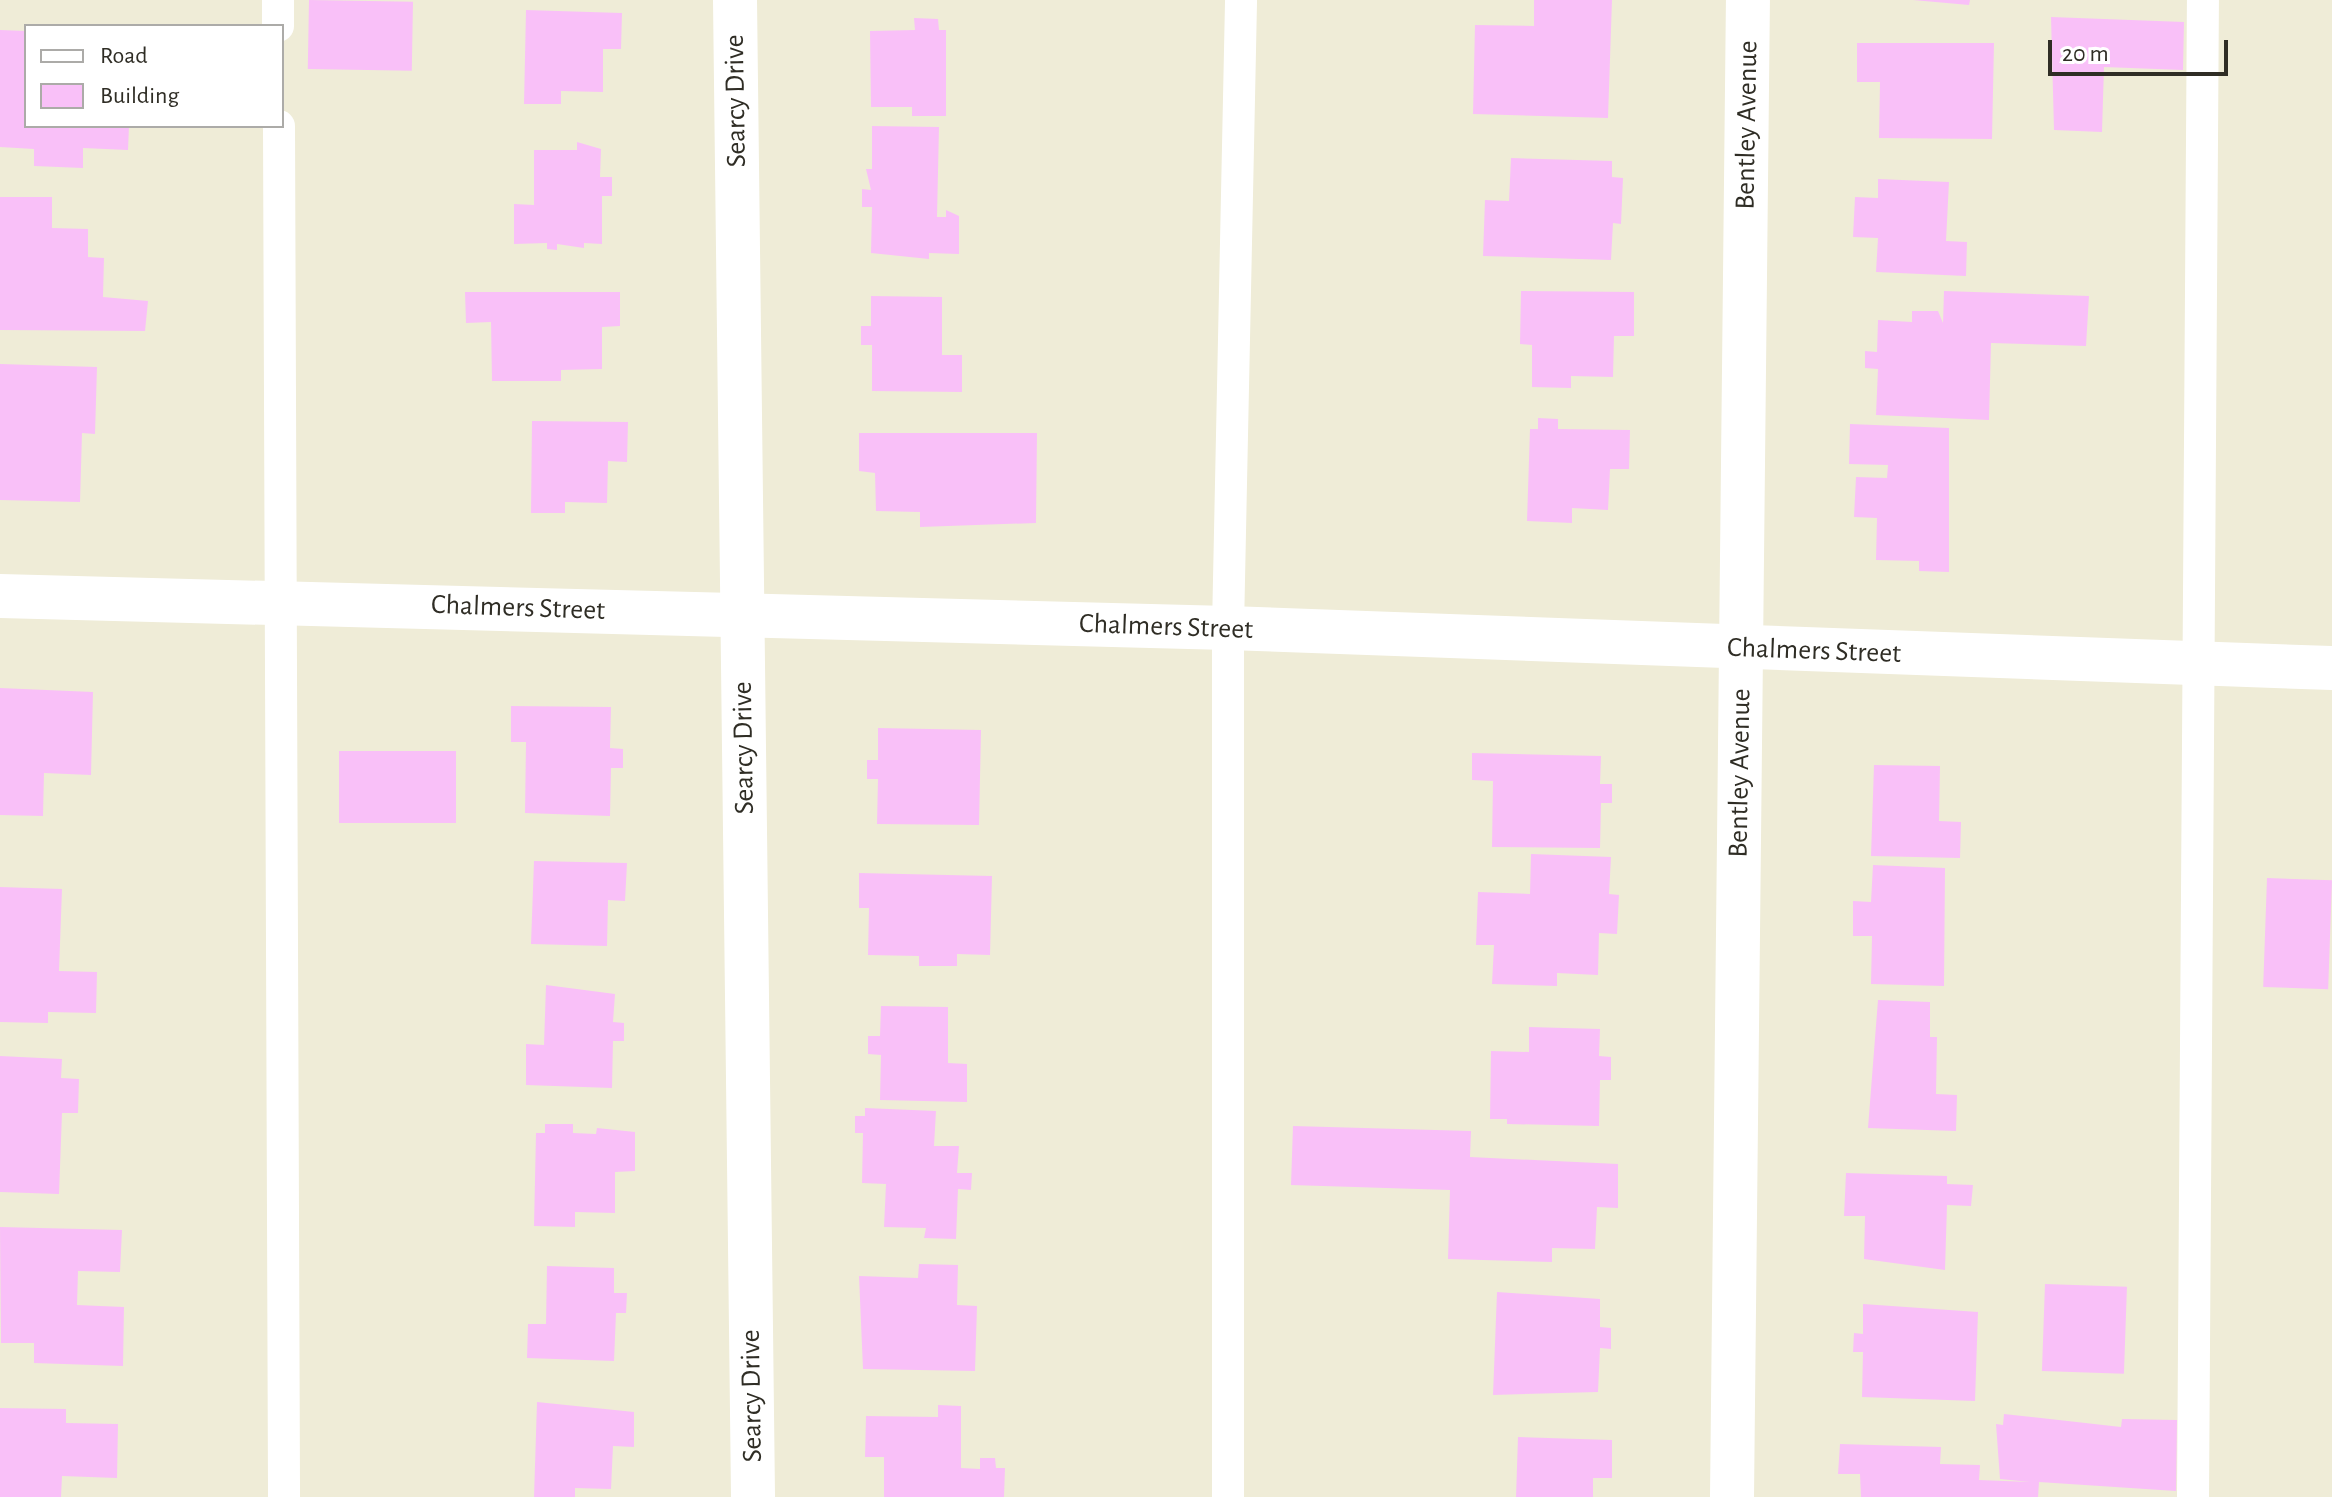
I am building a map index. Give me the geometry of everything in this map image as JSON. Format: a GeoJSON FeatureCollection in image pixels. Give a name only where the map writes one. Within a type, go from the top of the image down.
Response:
{"type":"FeatureCollection","features":[{"type":"Feature","properties":{"kind":"street","name":"Searcy Drive"},"geometry":{"type":"LineString","coordinates":[[735,0],[753,1497]]}},
{"type":"Feature","properties":{"kind":"street","name":"Bentley Avenue"},"geometry":{"type":"LineString","coordinates":[[1732,1497],[1748,0]]}},
{"type":"Feature","properties":{"kind":"street","name":"Chalmers Street"},"geometry":{"type":"LineString","coordinates":[[0,596],[1228,628],[2332,668]]}},
{"type":"Feature","properties":{"kind":"lane"},"geometry":{"type":"LineString","coordinates":[[278,0],[278,24]]}},
{"type":"Feature","properties":{"kind":"lane"},"geometry":{"type":"LineString","coordinates":[[1228,1497],[1228,628],[1241,0]]}},
{"type":"Feature","properties":{"kind":"lane"},"geometry":{"type":"LineString","coordinates":[[2193,1497],[2201,663],[2203,0]]}},
{"type":"Feature","properties":{"kind":"lane"},"geometry":{"type":"LineString","coordinates":[[279,128],[284,1497]]}},
{"type":"Feature","properties":{"kind":"building"},"geometry":{"type":"Polygon","coordinates":[[[309,0],[413,2],[412,71],[308,69],[309,0]]]}},
{"type":"Feature","properties":{"kind":"building"},"geometry":{"type":"Polygon","coordinates":[[[1534,0],[1612,0],[1608,118],[1473,114],[1475,25],[1534,26],[1534,0]]]}},
{"type":"Feature","properties":{"kind":"building"},"geometry":{"type":"Polygon","coordinates":[[[1913,0],[1970,0],[1969,5],[1913,0]]]}},
{"type":"Feature","properties":{"kind":"building"},"geometry":{"type":"Polygon","coordinates":[[[526,10],[622,13],[621,49],[603,49],[603,92],[561,91],[561,104],[524,104],[526,10]]]}},
{"type":"Feature","properties":{"kind":"building"},"geometry":{"type":"Polygon","coordinates":[[[2051,17],[2184,22],[2183,70],[2104,67],[2102,132],[2054,130],[2051,17]]]}},
{"type":"Feature","properties":{"kind":"building"},"geometry":{"type":"Polygon","coordinates":[[[914,18],[938,19],[939,30],[946,30],[946,116],[912,116],[912,107],[871,107],[870,31],[915,30],[914,18]]]}},
{"type":"Feature","properties":{"kind":"building"},"geometry":{"type":"Polygon","coordinates":[[[0,30],[24,31],[24,128],[129,128],[128,150],[83,148],[83,168],[34,166],[34,149],[0,147],[0,30]]]}},
{"type":"Feature","properties":{"kind":"building"},"geometry":{"type":"Polygon","coordinates":[[[1857,43],[1994,43],[1992,139],[1879,138],[1880,82],[1857,82],[1857,43]]]}},
{"type":"Feature","properties":{"kind":"building"},"geometry":{"type":"Polygon","coordinates":[[[872,126],[939,127],[937,217],[946,217],[946,210],[959,216],[959,254],[929,253],[929,259],[871,253],[872,207],[862,207],[862,189],[871,190],[866,169],[872,169],[872,126]]]}},
{"type":"Feature","properties":{"kind":"building"},"geometry":{"type":"Polygon","coordinates":[[[577,142],[601,149],[600,177],[612,177],[612,196],[602,196],[602,244],[584,243],[584,248],[557,244],[557,250],[547,249],[547,243],[514,244],[514,204],[534,205],[534,150],[577,150],[577,142]]]}},
{"type":"Feature","properties":{"kind":"building"},"geometry":{"type":"Polygon","coordinates":[[[1511,158],[1612,161],[1612,177],[1623,178],[1621,224],[1613,223],[1611,260],[1483,256],[1485,200],[1509,201],[1511,158]]]}},
{"type":"Feature","properties":{"kind":"building"},"geometry":{"type":"Polygon","coordinates":[[[1878,179],[1949,182],[1946,241],[1967,242],[1966,276],[1876,272],[1878,238],[1853,237],[1855,197],[1878,198],[1878,179]]]}},
{"type":"Feature","properties":{"kind":"building"},"geometry":{"type":"Polygon","coordinates":[[[0,197],[52,197],[52,228],[88,229],[88,257],[104,258],[103,297],[148,301],[145,331],[0,330],[0,197]]]}},
{"type":"Feature","properties":{"kind":"building"},"geometry":{"type":"Polygon","coordinates":[[[1521,291],[1634,292],[1634,336],[1614,336],[1613,377],[1571,376],[1571,388],[1532,387],[1532,345],[1520,344],[1521,291]]]}},
{"type":"Feature","properties":{"kind":"building"},"geometry":{"type":"Polygon","coordinates":[[[1944,291],[2089,296],[2086,346],[1991,343],[1989,420],[1876,415],[1878,369],[1865,368],[1865,351],[1877,352],[1878,320],[1912,322],[1912,311],[1938,311],[1943,323],[1944,291]]]}},
{"type":"Feature","properties":{"kind":"building"},"geometry":{"type":"Polygon","coordinates":[[[465,292],[620,292],[620,326],[602,327],[602,369],[561,370],[561,381],[492,381],[491,322],[466,323],[465,292]]]}},
{"type":"Feature","properties":{"kind":"building"},"geometry":{"type":"Polygon","coordinates":[[[871,296],[942,297],[942,355],[962,355],[962,392],[872,391],[872,345],[861,345],[861,326],[871,326],[871,296]]]}},
{"type":"Feature","properties":{"kind":"building"},"geometry":{"type":"Polygon","coordinates":[[[0,364],[97,367],[95,434],[82,433],[80,502],[0,500],[0,364]]]}},
{"type":"Feature","properties":{"kind":"building"},"geometry":{"type":"Polygon","coordinates":[[[1538,418],[1558,419],[1558,429],[1630,430],[1629,469],[1610,469],[1608,510],[1572,508],[1572,523],[1527,521],[1530,429],[1538,429],[1538,418]]]}},
{"type":"Feature","properties":{"kind":"building"},"geometry":{"type":"Polygon","coordinates":[[[532,421],[628,422],[627,462],[608,461],[607,503],[565,502],[565,513],[531,513],[532,421]]]}},
{"type":"Feature","properties":{"kind":"building"},"geometry":{"type":"Polygon","coordinates":[[[1850,424],[1949,428],[1949,572],[1919,571],[1919,561],[1876,560],[1877,518],[1854,517],[1856,477],[1887,478],[1888,465],[1849,464],[1850,424]]]}},
{"type":"Feature","properties":{"kind":"building"},"geometry":{"type":"Polygon","coordinates":[[[859,433],[1037,433],[1036,523],[920,527],[920,512],[876,511],[875,473],[859,471],[859,433]]]}},
{"type":"Feature","properties":{"kind":"building"},"geometry":{"type":"Polygon","coordinates":[[[0,688],[93,692],[91,775],[44,773],[43,816],[0,815],[0,688]]]}},
{"type":"Feature","properties":{"kind":"building"},"geometry":{"type":"Polygon","coordinates":[[[511,706],[611,707],[610,748],[623,749],[623,768],[611,768],[610,816],[525,813],[526,742],[511,742],[511,706]]]}},
{"type":"Feature","properties":{"kind":"building"},"geometry":{"type":"Polygon","coordinates":[[[878,728],[981,730],[979,825],[877,824],[878,779],[867,779],[867,760],[878,760],[878,728]]]}},
{"type":"Feature","properties":{"kind":"building"},"geometry":{"type":"Polygon","coordinates":[[[339,751],[456,751],[456,823],[339,823],[339,751]]]}},
{"type":"Feature","properties":{"kind":"building"},"geometry":{"type":"Polygon","coordinates":[[[1472,753],[1601,756],[1600,784],[1612,784],[1612,803],[1601,803],[1600,848],[1492,847],[1493,781],[1472,780],[1472,753]]]}},
{"type":"Feature","properties":{"kind":"building"},"geometry":{"type":"Polygon","coordinates":[[[1874,765],[1940,766],[1939,821],[1961,822],[1960,858],[1871,856],[1874,765]]]}},
{"type":"Feature","properties":{"kind":"building"},"geometry":{"type":"Polygon","coordinates":[[[1531,854],[1611,857],[1609,894],[1619,895],[1617,934],[1599,933],[1598,975],[1557,973],[1557,986],[1492,984],[1494,945],[1476,945],[1478,892],[1530,894],[1531,854]]]}},
{"type":"Feature","properties":{"kind":"building"},"geometry":{"type":"Polygon","coordinates":[[[534,861],[627,863],[625,901],[608,900],[607,946],[531,944],[534,861]]]}},
{"type":"Feature","properties":{"kind":"building"},"geometry":{"type":"Polygon","coordinates":[[[1873,865],[1945,868],[1944,986],[1871,984],[1872,936],[1853,936],[1853,901],[1871,902],[1873,865]]]}},
{"type":"Feature","properties":{"kind":"building"},"geometry":{"type":"Polygon","coordinates":[[[859,873],[992,876],[990,955],[957,954],[957,966],[919,966],[919,956],[868,955],[869,908],[859,908],[859,873]]]}},
{"type":"Feature","properties":{"kind":"building"},"geometry":{"type":"Polygon","coordinates":[[[2267,878],[2332,880],[2328,989],[2263,987],[2267,878]]]}},
{"type":"Feature","properties":{"kind":"building"},"geometry":{"type":"Polygon","coordinates":[[[0,887],[62,889],[59,971],[97,972],[96,1013],[48,1012],[48,1023],[0,1022],[0,887]]]}},
{"type":"Feature","properties":{"kind":"building"},"geometry":{"type":"Polygon","coordinates":[[[546,985],[615,994],[613,1022],[624,1023],[624,1041],[613,1041],[612,1088],[526,1085],[526,1044],[544,1045],[546,985]]]}},
{"type":"Feature","properties":{"kind":"building"},"geometry":{"type":"Polygon","coordinates":[[[1878,1000],[1930,1002],[1930,1037],[1937,1037],[1936,1094],[1957,1095],[1956,1131],[1868,1128],[1878,1000]]]}},
{"type":"Feature","properties":{"kind":"building"},"geometry":{"type":"Polygon","coordinates":[[[881,1006],[948,1007],[948,1063],[967,1064],[967,1102],[880,1100],[881,1055],[868,1054],[868,1036],[880,1036],[881,1006]]]}},
{"type":"Feature","properties":{"kind":"building"},"geometry":{"type":"Polygon","coordinates":[[[1529,1027],[1600,1029],[1599,1056],[1611,1057],[1611,1080],[1600,1080],[1599,1126],[1507,1124],[1507,1119],[1490,1119],[1491,1051],[1529,1052],[1529,1027]]]}},
{"type":"Feature","properties":{"kind":"building"},"geometry":{"type":"Polygon","coordinates":[[[0,1056],[62,1059],[61,1078],[79,1079],[78,1113],[62,1113],[59,1194],[0,1192],[0,1056]]]}},
{"type":"Feature","properties":{"kind":"building"},"geometry":{"type":"Polygon","coordinates":[[[865,1108],[936,1111],[934,1146],[959,1146],[957,1173],[972,1173],[971,1190],[958,1189],[956,1239],[924,1238],[926,1228],[884,1227],[886,1184],[862,1183],[863,1133],[855,1133],[855,1116],[865,1116],[865,1108]]]}},
{"type":"Feature","properties":{"kind":"building"},"geometry":{"type":"Polygon","coordinates":[[[545,1124],[573,1124],[573,1133],[596,1134],[597,1128],[635,1132],[635,1171],[615,1172],[615,1213],[575,1212],[575,1227],[534,1226],[536,1133],[545,1133],[545,1124]]]}},
{"type":"Feature","properties":{"kind":"building"},"geometry":{"type":"Polygon","coordinates":[[[1293,1126],[1471,1131],[1470,1157],[1618,1164],[1618,1208],[1597,1207],[1595,1249],[1552,1248],[1552,1262],[1448,1259],[1450,1190],[1291,1185],[1293,1126]]]}},
{"type":"Feature","properties":{"kind":"building"},"geometry":{"type":"Polygon","coordinates":[[[1846,1173],[1947,1176],[1947,1184],[1973,1185],[1971,1206],[1947,1205],[1945,1270],[1864,1259],[1865,1216],[1844,1216],[1846,1173]]]}},
{"type":"Feature","properties":{"kind":"building"},"geometry":{"type":"Polygon","coordinates":[[[0,1227],[122,1230],[120,1272],[78,1271],[77,1305],[124,1307],[123,1366],[34,1363],[34,1343],[1,1343],[0,1227]]]}},
{"type":"Feature","properties":{"kind":"building"},"geometry":{"type":"Polygon","coordinates":[[[919,1264],[958,1265],[957,1305],[977,1306],[975,1371],[863,1369],[859,1276],[918,1278],[919,1264]]]}},
{"type":"Feature","properties":{"kind":"building"},"geometry":{"type":"Polygon","coordinates":[[[547,1266],[614,1268],[614,1293],[627,1293],[626,1313],[616,1313],[614,1361],[527,1358],[528,1324],[546,1324],[547,1266]]]}},
{"type":"Feature","properties":{"kind":"building"},"geometry":{"type":"Polygon","coordinates":[[[2045,1284],[2127,1287],[2124,1374],[2042,1371],[2045,1284]]]}},
{"type":"Feature","properties":{"kind":"building"},"geometry":{"type":"Polygon","coordinates":[[[1497,1292],[1600,1299],[1600,1327],[1611,1328],[1611,1349],[1600,1348],[1598,1392],[1493,1395],[1497,1292]]]}},
{"type":"Feature","properties":{"kind":"building"},"geometry":{"type":"Polygon","coordinates":[[[1863,1304],[1978,1312],[1975,1401],[1862,1397],[1863,1352],[1853,1352],[1854,1333],[1863,1334],[1863,1304]]]}},
{"type":"Feature","properties":{"kind":"building"},"geometry":{"type":"Polygon","coordinates":[[[537,1402],[634,1412],[634,1447],[613,1446],[611,1489],[575,1488],[575,1497],[534,1497],[537,1402]]]}},
{"type":"Feature","properties":{"kind":"building"},"geometry":{"type":"Polygon","coordinates":[[[938,1405],[961,1406],[961,1468],[980,1469],[980,1458],[995,1458],[996,1468],[1005,1468],[1004,1497],[884,1497],[884,1457],[865,1457],[866,1416],[938,1417],[938,1405]]]}},
{"type":"Feature","properties":{"kind":"building"},"geometry":{"type":"Polygon","coordinates":[[[0,1408],[66,1409],[66,1423],[118,1424],[117,1478],[62,1476],[61,1497],[0,1497],[0,1408]]]}},
{"type":"Feature","properties":{"kind":"building"},"geometry":{"type":"Polygon","coordinates":[[[2004,1414],[2121,1427],[2122,1419],[2177,1420],[2176,1491],[2039,1482],[2038,1497],[1861,1497],[1860,1474],[1838,1474],[1840,1444],[1941,1447],[1940,1464],[1980,1465],[1979,1480],[2030,1482],[2000,1479],[1996,1424],[2003,1425],[2004,1414]]]}},
{"type":"Feature","properties":{"kind":"building"},"geometry":{"type":"Polygon","coordinates":[[[1518,1437],[1612,1440],[1612,1478],[1593,1478],[1593,1497],[1516,1497],[1518,1437]]]}}]}
